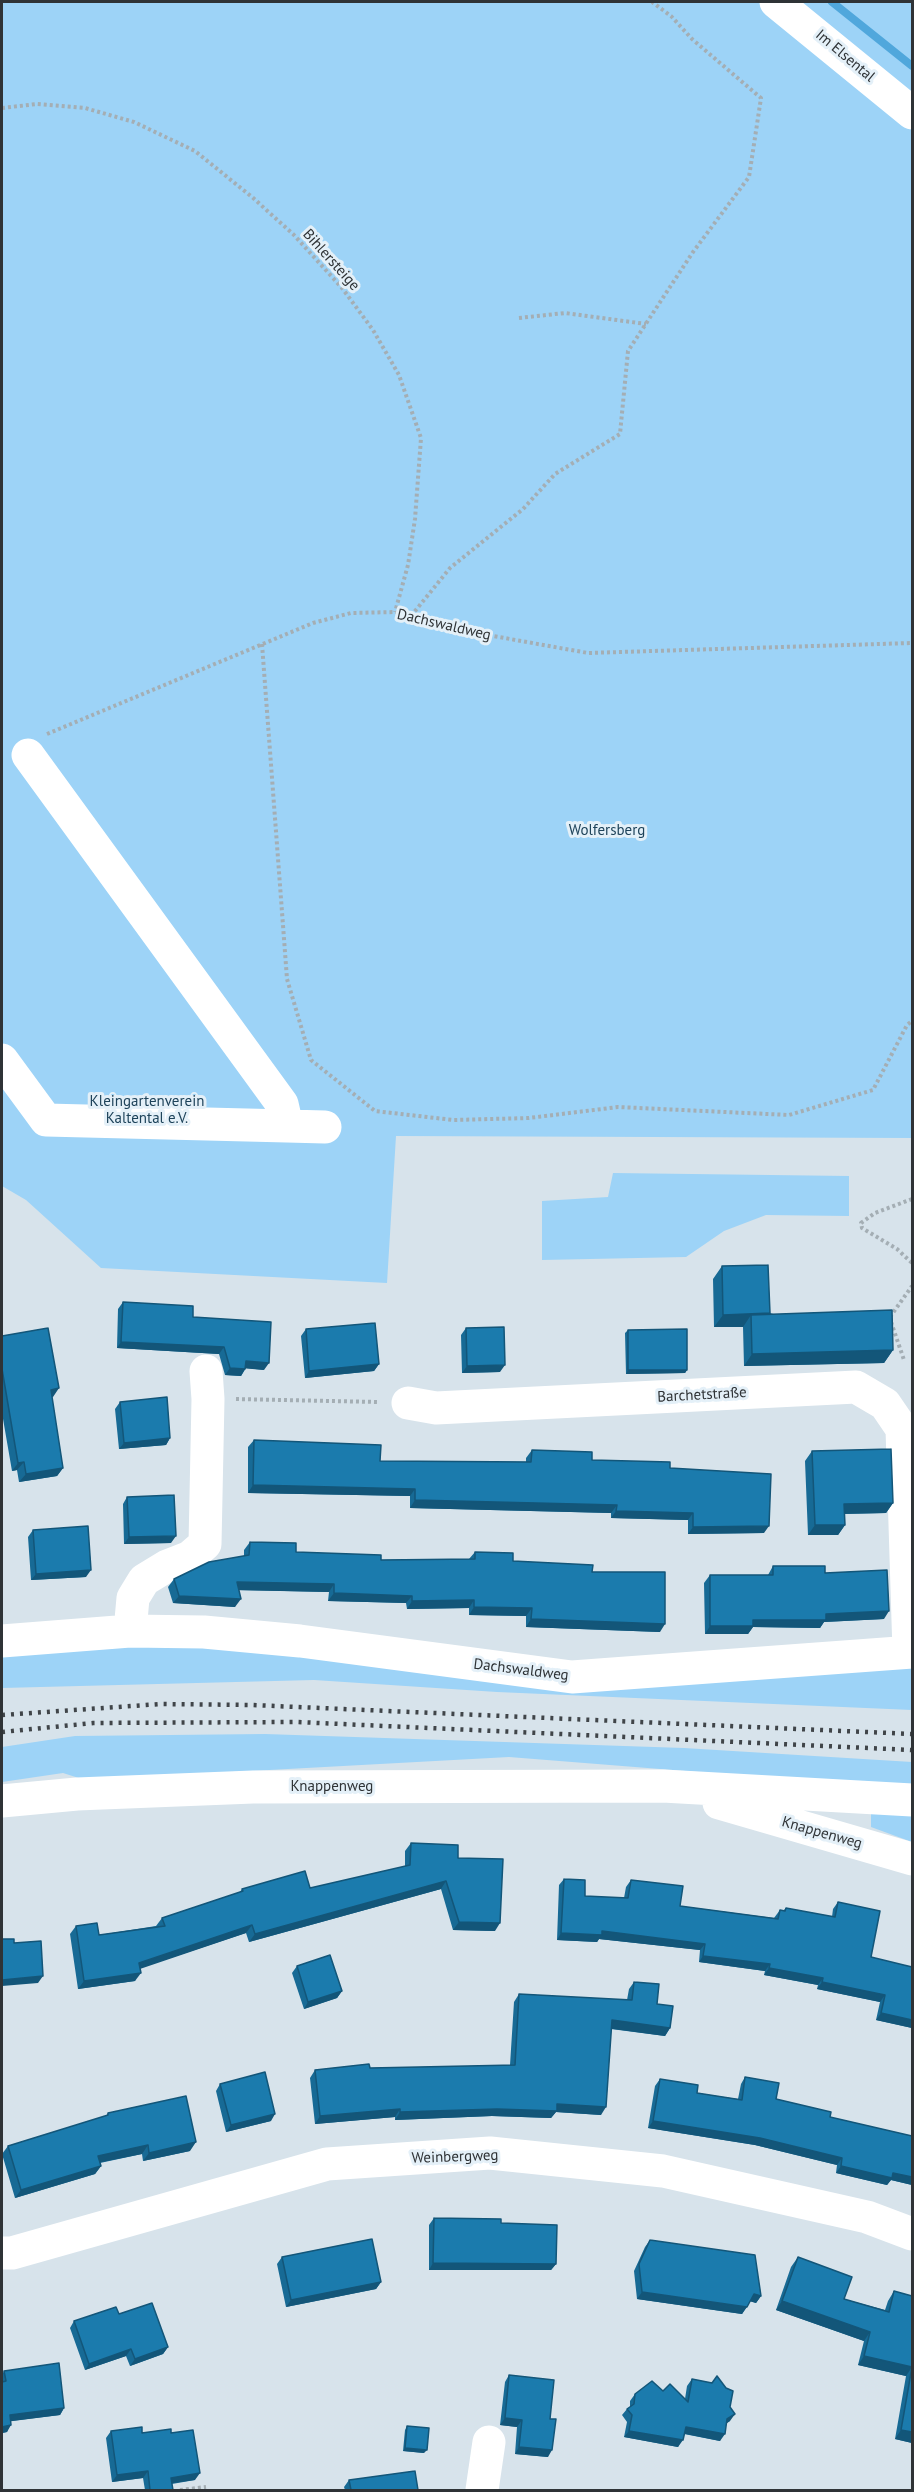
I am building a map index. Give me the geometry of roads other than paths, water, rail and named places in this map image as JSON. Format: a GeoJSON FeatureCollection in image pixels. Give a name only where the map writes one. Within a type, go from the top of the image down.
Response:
{"type":"FeatureCollection","features":[{"type":"Feature","properties":{"kind":"street","name":"Im Elsental"},"geometry":{"type":"LineString","coordinates":[[776,2],[912,113]]}},
{"type":"Feature","properties":{"kind":"street"},"geometry":{"type":"LineString","coordinates":[[35,745],[282,1104],[287,1126]]}},
{"type":"Feature","properties":{"kind":"street"},"geometry":{"type":"LineString","coordinates":[[2,1060],[46,1120],[325,1127]]}},
{"type":"Feature","properties":{"kind":"street"},"geometry":{"type":"LineString","coordinates":[[130,1631],[133,1598],[144,1580],[167,1566],[190,1557],[205,1544],[208,1400],[206,1371]]}},
{"type":"Feature","properties":{"kind":"street","name":"Barchetstraße"},"geometry":{"type":"LineString","coordinates":[[408,1403],[436,1408],[856,1387],[885,1404],[902,1429],[910,1652]]}},
{"type":"Feature","properties":{"kind":"street","name":"Dachswaldweg"},"geometry":{"type":"LineString","coordinates":[[2,1641],[130,1631],[204,1632],[300,1641],[572,1677],[910,1652]]}},
{"type":"Feature","properties":{"kind":"street","name":"Knappenweg"},"geometry":{"type":"LineString","coordinates":[[2,1801],[76,1794],[253,1787],[663,1786],[912,1800]]}},
{"type":"Feature","properties":{"kind":"street","name":"Knappenweg"},"geometry":{"type":"LineString","coordinates":[[663,1786],[912,1859]]}},
{"type":"Feature","properties":{"kind":"street","name":"Weinbergweg"},"geometry":{"type":"LineString","coordinates":[[2,2253],[12,2253],[327,2164],[490,2153],[663,2172],[867,2217],[912,2234]]}},
{"type":"Feature","properties":{"kind":"street"},"geometry":{"type":"LineString","coordinates":[[482,2490],[489,2442]]}},
{"type":"Feature","properties":{"kind":"waterway"},"geometry":{"type":"LineString","coordinates":[[832,2],[912,66]]}},
{"type":"Feature","properties":{"kind":"railway"},"geometry":{"type":"LineString","coordinates":[[2,1715],[161,1704],[252,1705],[912,1734]]}},
{"type":"Feature","properties":{"kind":"railway"},"geometry":{"type":"LineString","coordinates":[[2,1732],[93,1723],[297,1722],[912,1750]]}},
{"type":"Feature","properties":{"kind":"park label","name":"Wolfersberg"},"geometry":{"type":"Point","coordinates":[607,831]}},
{"type":"Feature","properties":{"kind":"park label","name":"Kleingartenverein Kaltental e.V."},"geometry":{"type":"Point","coordinates":[147,1110]}}]}
